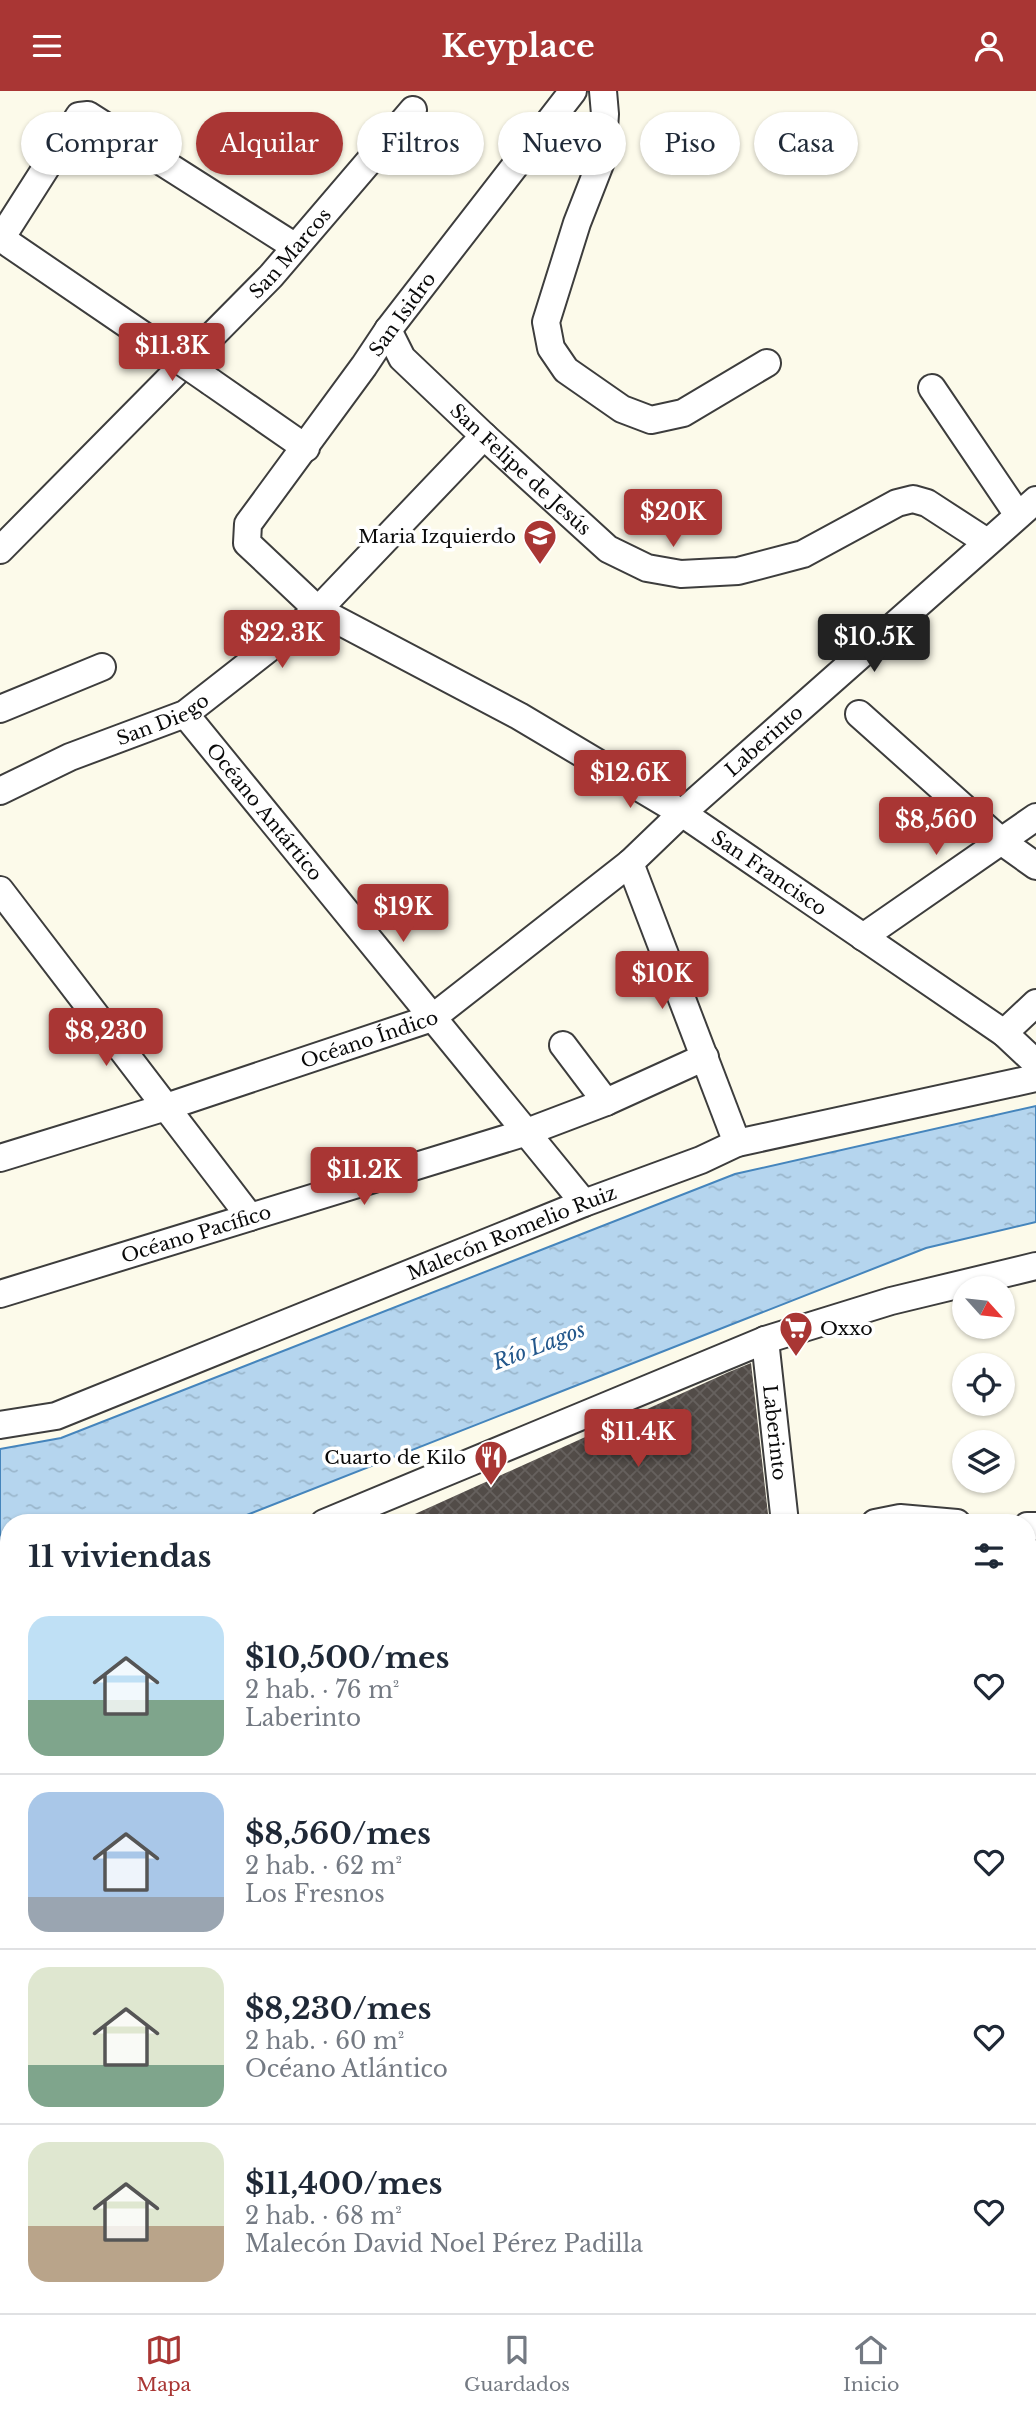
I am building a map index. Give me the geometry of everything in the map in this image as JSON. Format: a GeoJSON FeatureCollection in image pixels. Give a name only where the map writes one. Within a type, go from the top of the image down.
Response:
{"type":"FeatureCollection","features":[{"type":"Feature","properties":{"kind":"street","name":"San Isidro"},"geometry":{"type":"LineString","coordinates":[[247,543],[248,524],[306,448],[388,330],[573,91]]}},
{"type":"Feature","properties":{"kind":"street"},"geometry":{"type":"LineString","coordinates":[[603,91],[605,114],[602,159],[577,223],[546,322],[551,348],[566,370],[622,409],[651,420],[683,413],[767,363]]}},
{"type":"Feature","properties":{"kind":"street"},"geometry":{"type":"LineString","coordinates":[[294,246],[88,115],[79,116],[1,239],[306,448]]}},
{"type":"Feature","properties":{"kind":"street","name":"San Marcos"},"geometry":{"type":"LineString","coordinates":[[0,550],[271,276],[357,174]]}},
{"type":"Feature","properties":{"kind":"street","name":"San Felipe de Jesús"},"geometry":{"type":"LineString","coordinates":[[388,330],[402,358],[484,436],[608,549],[647,568],[681,574],[738,571],[803,554],[897,503],[913,499],[927,503],[987,542]]}},
{"type":"Feature","properties":{"kind":"street"},"geometry":{"type":"LineString","coordinates":[[932,388],[1027,507]]}},
{"type":"Feature","properties":{"kind":"street","name":"San Diego"},"geometry":{"type":"LineString","coordinates":[[0,791],[70,757],[185,714],[318,610],[484,436]]}},
{"type":"Feature","properties":{"kind":"street","name":"Laberinto"},"geometry":{"type":"LineString","coordinates":[[682,813],[1027,507]]}},
{"type":"Feature","properties":{"kind":"street","name":"San Francisco"},"geometry":{"type":"LineString","coordinates":[[247,543],[318,610],[519,716],[682,813],[1004,1033],[1036,1063]]}},
{"type":"Feature","properties":{"kind":"street"},"geometry":{"type":"LineString","coordinates":[[0,709],[102,667]]}},
{"type":"Feature","properties":{"kind":"street","name":"Océano Antártico"},"geometry":{"type":"LineString","coordinates":[[185,714],[584,1203]]}},
{"type":"Feature","properties":{"kind":"street"},"geometry":{"type":"LineString","coordinates":[[859,714],[1001,841],[1036,866]]}},
{"type":"Feature","properties":{"kind":"street","name":"Océano Índico"},"geometry":{"type":"LineString","coordinates":[[0,1158],[166,1107],[432,1018],[630,863],[682,813]]}},
{"type":"Feature","properties":{"kind":"street"},"geometry":{"type":"LineString","coordinates":[[863,937],[1036,817]]}},
{"type":"Feature","properties":{"kind":"street"},"geometry":{"type":"LineString","coordinates":[[630,863],[737,1143]]}},
{"type":"Feature","properties":{"kind":"street"},"geometry":{"type":"LineString","coordinates":[[0,890],[250,1217]]}},
{"type":"Feature","properties":{"kind":"street"},"geometry":{"type":"LineString","coordinates":[[1004,1033],[1036,1003]]}},
{"type":"Feature","properties":{"kind":"street"},"geometry":{"type":"LineString","coordinates":[[563,1045],[606,1102]]}},
{"type":"Feature","properties":{"kind":"street","name":"Océano Pacífico"},"geometry":{"type":"LineString","coordinates":[[0,1294],[527,1132],[606,1102],[705,1057]]}},
{"type":"Feature","properties":{"kind":"street","name":"Malecón Romelio Ruiz"},"geometry":{"type":"LineString","coordinates":[[0,1425],[56,1416],[584,1203],[701,1160],[737,1143],[1036,1078]]}},
{"type":"Feature","properties":{"kind":"street"},"geometry":{"type":"LineString","coordinates":[[367,1514],[765,1341],[891,1301],[1036,1266]]}},
{"type":"Feature","properties":{"kind":"street","name":"Laberinto"},"geometry":{"type":"LineString","coordinates":[[765,1341],[784,1514]]}},
{"type":"Feature","properties":{"kind":"water","name":"Río Lagos"},"geometry":{"type":"Polygon","coordinates":[[[1036,1106],[1036,1222],[926,1248],[249,1514],[0,1514],[0,1449],[61,1438],[735,1174],[1036,1106]]]}},
{"type":"Feature","properties":{"kind":"building"},"geometry":{"type":"Polygon","coordinates":[[[751,1363],[768,1514],[415,1514],[751,1363]]]}},
{"type":"Feature","properties":{"kind":"place","name":"Maria Izquierdo"},"geometry":{"type":"Point","coordinates":[540,566]}},
{"type":"Feature","properties":{"kind":"place","name":"Oxxo"},"geometry":{"type":"Point","coordinates":[796,1358]}},
{"type":"Feature","properties":{"kind":"place","name":"Cuarto de Kilo"},"geometry":{"type":"Point","coordinates":[491,1487]}}]}
